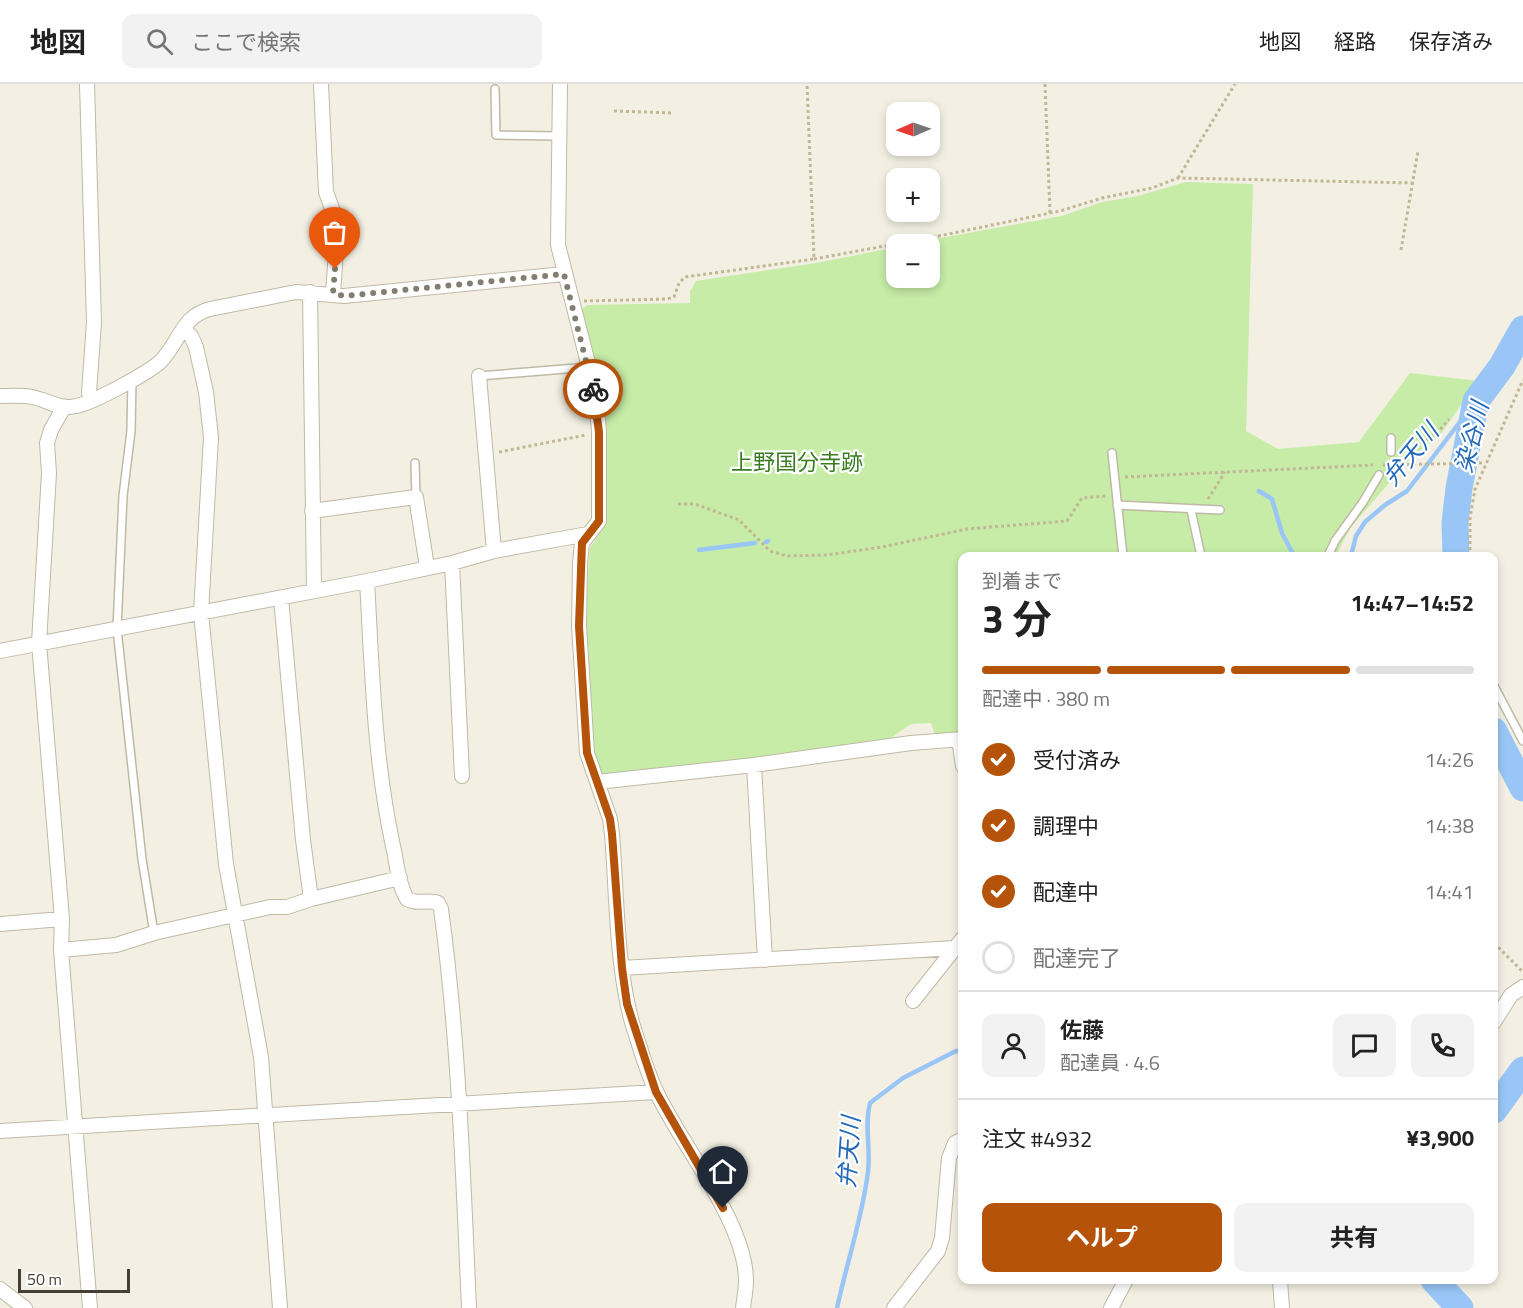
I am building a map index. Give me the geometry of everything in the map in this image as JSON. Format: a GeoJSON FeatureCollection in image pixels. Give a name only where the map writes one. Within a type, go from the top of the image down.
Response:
{"type":"FeatureCollection","features":[{"type":"Feature","properties":{"kind":"street"},"geometry":{"type":"LineString","coordinates":[[87,84],[94,322],[89,393],[92,400]]}},
{"type":"Feature","properties":{"kind":"street"},"geometry":{"type":"LineString","coordinates":[[321,84],[326,192],[338,225],[333,293]]}},
{"type":"Feature","properties":{"kind":"street"},"geometry":{"type":"LineString","coordinates":[[560,84],[558,238],[564,274],[589,367],[597,406],[599,432],[599,521],[582,543],[579,626],[587,753],[610,819],[627,1004],[656,1092],[723,1208],[739,1242],[746,1281],[743,1308]]}},
{"type":"Feature","properties":{"kind":"street"},"geometry":{"type":"LineString","coordinates":[[0,396],[34,397],[64,407],[76,406],[151,369],[163,359],[194,315],[285,293],[333,293],[344,296],[564,274]]}},
{"type":"Feature","properties":{"kind":"street"},"geometry":{"type":"LineString","coordinates":[[310,292],[314,590]]}},
{"type":"Feature","properties":{"kind":"street"},"geometry":{"type":"LineString","coordinates":[[183,329],[196,346],[210,420],[201,613],[226,864],[261,1057],[280,1308]]}},
{"type":"Feature","properties":{"kind":"street"},"geometry":{"type":"LineString","coordinates":[[479,376],[494,551]]}},
{"type":"Feature","properties":{"kind":"street"},"geometry":{"type":"LineString","coordinates":[[64,407],[51,430],[47,443],[49,473],[39,643],[62,919],[61,950],[90,1308]]}},
{"type":"Feature","properties":{"kind":"street"},"geometry":{"type":"LineString","coordinates":[[312,511],[416,497],[428,567]]}},
{"type":"Feature","properties":{"kind":"street"},"geometry":{"type":"LineString","coordinates":[[0,651],[367,581],[452,563],[494,551],[588,534]]}},
{"type":"Feature","properties":{"kind":"street"},"geometry":{"type":"LineString","coordinates":[[452,563],[462,776]]}},
{"type":"Feature","properties":{"kind":"street"},"geometry":{"type":"LineString","coordinates":[[367,581],[378,760],[400,878],[407,899],[413,902],[432,901],[438,903],[441,909],[450,974],[460,1104],[469,1308]]}},
{"type":"Feature","properties":{"kind":"street"},"geometry":{"type":"LineString","coordinates":[[281,598],[303,840],[311,899]]}},
{"type":"Feature","properties":{"kind":"street"},"geometry":{"type":"LineString","coordinates":[[597,782],[754,765],[867,748],[958,739]]}},
{"type":"Feature","properties":{"kind":"street"},"geometry":{"type":"LineString","coordinates":[[754,765],[765,960]]}},
{"type":"Feature","properties":{"kind":"street"},"geometry":{"type":"LineString","coordinates":[[61,950],[116,945],[154,933],[270,907],[287,907],[400,878]]}},
{"type":"Feature","properties":{"kind":"street"},"geometry":{"type":"LineString","coordinates":[[0,924],[62,919]]}},
{"type":"Feature","properties":{"kind":"street"},"geometry":{"type":"LineString","coordinates":[[622,968],[765,960],[958,943]]}},
{"type":"Feature","properties":{"kind":"street"},"geometry":{"type":"LineString","coordinates":[[913,1001],[958,944]]}},
{"type":"Feature","properties":{"kind":"street"},"geometry":{"type":"LineString","coordinates":[[1498,1016],[1511,995],[1523,987]]}},
{"type":"Feature","properties":{"kind":"street"},"geometry":{"type":"LineString","coordinates":[[0,1131],[656,1092]]}},
{"type":"Feature","properties":{"kind":"street"},"geometry":{"type":"LineString","coordinates":[[894,1308],[938,1251],[942,1238],[949,1158],[954,1143],[958,1141]]}},
{"type":"Feature","properties":{"kind":"street"},"geometry":{"type":"LineString","coordinates":[[1111,1308],[1124,1284]]}},
{"type":"Feature","properties":{"kind":"street"},"geometry":{"type":"LineString","coordinates":[[1280,1284],[1282,1308]]}},
{"type":"Feature","properties":{"kind":"street"},"geometry":{"type":"LineString","coordinates":[[0,1289],[25,1308]]}},
{"type":"Feature","properties":{"kind":"lane"},"geometry":{"type":"LineString","coordinates":[[495,89],[496,135],[560,136]]}},
{"type":"Feature","properties":{"kind":"lane"},"geometry":{"type":"LineString","coordinates":[[479,376],[589,367]]}},
{"type":"Feature","properties":{"kind":"lane"},"geometry":{"type":"LineString","coordinates":[[132,380],[131,431],[123,496],[117,629],[142,859],[154,933]]}},
{"type":"Feature","properties":{"kind":"lane"},"geometry":{"type":"LineString","coordinates":[[1391,438],[1391,452]]}},
{"type":"Feature","properties":{"kind":"lane"},"geometry":{"type":"LineString","coordinates":[[1112,453],[1123,552]]}},
{"type":"Feature","properties":{"kind":"lane"},"geometry":{"type":"LineString","coordinates":[[415,463],[416,497]]}},
{"type":"Feature","properties":{"kind":"lane"},"geometry":{"type":"LineString","coordinates":[[1330,552],[1363,502],[1378,474]]}},
{"type":"Feature","properties":{"kind":"lane"},"geometry":{"type":"LineString","coordinates":[[1117,505],[1220,510]]}},
{"type":"Feature","properties":{"kind":"lane"},"geometry":{"type":"LineString","coordinates":[[1191,510],[1200,552]]}},
{"type":"Feature","properties":{"kind":"lane"},"geometry":{"type":"LineString","coordinates":[[1498,695],[1523,741]]}},
{"type":"Feature","properties":{"kind":"path"},"geometry":{"type":"LineString","coordinates":[[807,84],[814,259]]}},
{"type":"Feature","properties":{"kind":"path"},"geometry":{"type":"LineString","coordinates":[[1045,84],[1050,213]]}},
{"type":"Feature","properties":{"kind":"path"},"geometry":{"type":"LineString","coordinates":[[1178,178],[1235,84]]}},
{"type":"Feature","properties":{"kind":"path"},"geometry":{"type":"LineString","coordinates":[[614,111],[674,112]]}},
{"type":"Feature","properties":{"kind":"path"},"geometry":{"type":"LineString","coordinates":[[1401,250],[1418,151]]}},
{"type":"Feature","properties":{"kind":"path"},"geometry":{"type":"LineString","coordinates":[[571,302],[667,299],[674,297],[679,283],[685,278],[814,259],[934,237],[1050,213],[1102,198],[1152,188],[1178,178],[1414,183]]}},
{"type":"Feature","properties":{"kind":"path"},"geometry":{"type":"LineString","coordinates":[[1470,552],[1470,518],[1475,489],[1523,380]]}},
{"type":"Feature","properties":{"kind":"path"},"geometry":{"type":"LineString","coordinates":[[1400,464],[1405,455],[1438,432],[1449,419]]}},
{"type":"Feature","properties":{"kind":"path"},"geometry":{"type":"LineString","coordinates":[[485,455],[599,432]]}},
{"type":"Feature","properties":{"kind":"path"},"geometry":{"type":"LineString","coordinates":[[1114,477],[1400,464],[1483,463]]}},
{"type":"Feature","properties":{"kind":"path"},"geometry":{"type":"LineString","coordinates":[[1202,510],[1225,472]]}},
{"type":"Feature","properties":{"kind":"path"},"geometry":{"type":"LineString","coordinates":[[678,504],[695,504],[739,520],[770,551],[787,556],[803,557],[882,547],[967,529],[1067,521],[1082,498],[1116,495]]}},
{"type":"Feature","properties":{"kind":"path"},"geometry":{"type":"LineString","coordinates":[[1498,947],[1523,972]]}},
{"type":"Feature","properties":{"kind":"green space","name":"上野国分寺跡"},"geometry":{"type":"Polygon","coordinates":[[[1186,182],[1253,184],[1246,431],[1278,449],[1359,442],[1410,373],[1478,381],[1440,435],[1410,459],[1350,528],[1338,552],[958,552],[958,735],[936,738],[931,723],[911,724],[888,740],[752,762],[602,774],[595,767],[584,626],[590,548],[599,534],[604,513],[605,417],[581,310],[587,305],[690,303],[690,291],[696,281],[816,263],[886,249],[886,288],[940,288],[940,238],[1062,216],[1102,202],[1138,196],[1186,182]]]}},
{"type":"Feature","properties":{"kind":"waterway","name":"染谷川"},"geometry":{"type":"LineString","coordinates":[[1456,552],[1455,523],[1459,488],[1476,401],[1502,366],[1523,329]]}},
{"type":"Feature","properties":{"kind":"waterway","name":"弁天川"},"geometry":{"type":"LineString","coordinates":[[1352,552],[1356,536],[1365,522],[1385,505],[1407,491],[1476,401]]}},
{"type":"Feature","properties":{"kind":"waterway"},"geometry":{"type":"LineString","coordinates":[[1259,491],[1272,499],[1282,533],[1292,552]]}},
{"type":"Feature","properties":{"kind":"waterway"},"geometry":{"type":"LineString","coordinates":[[699,550],[755,543]]}},
{"type":"Feature","properties":{"kind":"waterway","name":"染谷川"},"geometry":{"type":"LineString","coordinates":[[1498,739],[1523,788]]}},
{"type":"Feature","properties":{"kind":"waterway","name":"弁天川"},"geometry":{"type":"LineString","coordinates":[[837,1308],[865,1189],[869,1163],[868,1112],[870,1103],[903,1078],[958,1051]]}},
{"type":"Feature","properties":{"kind":"waterway","name":"染谷川"},"geometry":{"type":"LineString","coordinates":[[1498,1104],[1523,1070]]}},
{"type":"Feature","properties":{"kind":"waterway","name":"染谷川"},"geometry":{"type":"LineString","coordinates":[[1438,1284],[1460,1308]]}},
{"type":"Feature","properties":{"kind":"way so far"},"geometry":{"type":"LineString","coordinates":[[335,269],[333,293],[344,296],[564,274],[593,389]]}},
{"type":"Feature","properties":{"kind":"route"},"geometry":{"type":"LineString","coordinates":[[593,389],[599,420],[599,521],[582,543],[580,563],[579,626],[587,753],[610,819],[622,968],[627,1004],[634,1029],[656,1092],[723,1208]]}}]}
